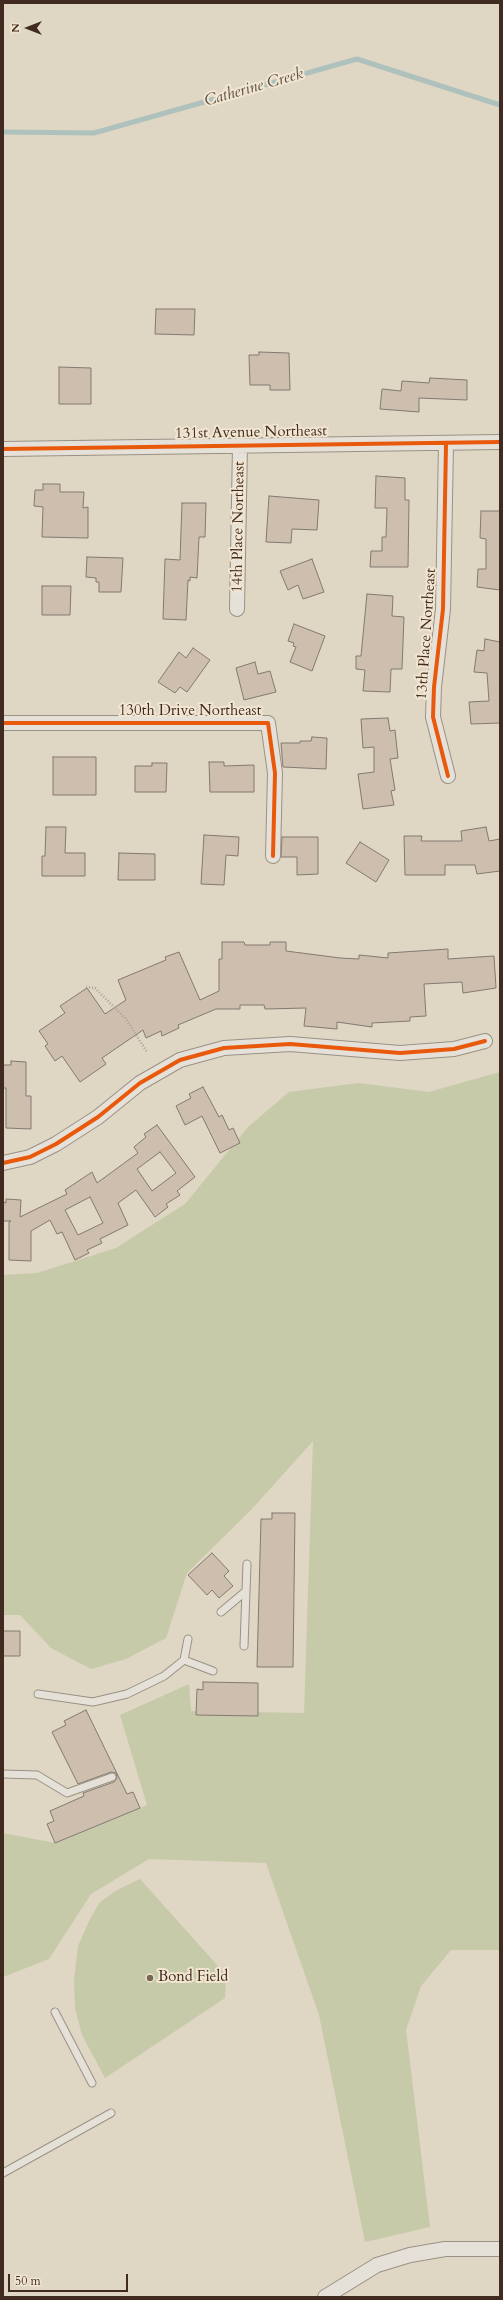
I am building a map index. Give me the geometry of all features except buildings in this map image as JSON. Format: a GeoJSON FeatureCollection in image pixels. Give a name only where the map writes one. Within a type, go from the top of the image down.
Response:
{"type":"FeatureCollection","features":[{"type":"Feature","properties":{"kind":"street","name":"131st Avenue Northeast"},"geometry":{"type":"LineString","coordinates":[[3,449],[446,444],[500,442]]}},
{"type":"Feature","properties":{"kind":"street","name":"13th Place Northeast"},"geometry":{"type":"LineString","coordinates":[[446,444],[443,609],[434,687],[433,717],[448,776]]}},
{"type":"Feature","properties":{"kind":"street","name":"14th Place Northeast"},"geometry":{"type":"LineString","coordinates":[[237,609],[240,446]]}},
{"type":"Feature","properties":{"kind":"street","name":"130th Drive Northeast"},"geometry":{"type":"LineString","coordinates":[[3,723],[268,723],[275,772],[273,856]]}},
{"type":"Feature","properties":{"kind":"street"},"geometry":{"type":"LineString","coordinates":[[3,1163],[30,1157],[56,1144],[98,1117],[140,1083],[180,1060],[224,1048],[290,1044],[400,1053],[454,1049],[485,1041]]}},
{"type":"Feature","properties":{"kind":"street"},"geometry":{"type":"LineString","coordinates":[[325,2297],[377,2265],[410,2255],[445,2249],[500,2249]]}},
{"type":"Feature","properties":{"kind":"lane"},"geometry":{"type":"LineString","coordinates":[[244,1646],[247,1564]]}},
{"type":"Feature","properties":{"kind":"lane"},"geometry":{"type":"LineString","coordinates":[[221,1612],[246,1591]]}},
{"type":"Feature","properties":{"kind":"lane"},"geometry":{"type":"LineString","coordinates":[[38,1694],[93,1702],[127,1694],[164,1676],[184,1660],[188,1639]]}},
{"type":"Feature","properties":{"kind":"lane"},"geometry":{"type":"LineString","coordinates":[[184,1660],[213,1671]]}},
{"type":"Feature","properties":{"kind":"lane"},"geometry":{"type":"LineString","coordinates":[[3,1774],[37,1775],[67,1793],[112,1777]]}},
{"type":"Feature","properties":{"kind":"lane"},"geometry":{"type":"LineString","coordinates":[[55,2012],[92,2083]]}},
{"type":"Feature","properties":{"kind":"lane"},"geometry":{"type":"LineString","coordinates":[[3,2173],[111,2113]]}},
{"type":"Feature","properties":{"kind":"path"},"geometry":{"type":"LineString","coordinates":[[86,987],[95,988],[126,1019],[147,1052]]}},
{"type":"Feature","properties":{"kind":"green space"},"geometry":{"type":"Polygon","coordinates":[[[500,1072],[500,1950],[451,1950],[421,1986],[406,2030],[430,2227],[365,2242],[319,2015],[266,1863],[149,1859],[91,1894],[49,1959],[3,1977],[3,1833],[55,1843],[147,1805],[120,1715],[189,1684],[191,1711],[304,1713],[313,1441],[252,1509],[187,1573],[166,1638],[126,1659],[91,1669],[51,1648],[20,1615],[3,1615],[3,1275],[37,1273],[116,1248],[185,1204],[248,1127],[289,1092],[359,1083],[429,1092],[500,1072]]]}},
{"type":"Feature","properties":{"kind":"green space","name":"Bond Field"},"geometry":{"type":"Polygon","coordinates":[[[140,1879],[226,1975],[225,1998],[105,2078],[82,2035],[75,2008],[74,1980],[78,1946],[90,1919],[100,1902],[117,1890],[140,1879]]]}},
{"type":"Feature","properties":{"kind":"waterway","name":"Catherine Creek"},"geometry":{"type":"LineString","coordinates":[[3,132],[94,133],[357,59],[500,105]]}},
{"type":"Feature","properties":{"kind":"cycle path"},"geometry":{"type":"LineString","coordinates":[[3,449],[500,442]]}},
{"type":"Feature","properties":{"kind":"cycle path"},"geometry":{"type":"LineString","coordinates":[[446,444],[443,609],[434,687],[433,717],[448,776]]}},
{"type":"Feature","properties":{"kind":"cycle path"},"geometry":{"type":"LineString","coordinates":[[3,723],[268,723],[275,773],[273,856]]}},
{"type":"Feature","properties":{"kind":"cycle path"},"geometry":{"type":"LineString","coordinates":[[3,1163],[30,1157],[56,1144],[98,1117],[140,1083],[180,1060],[224,1048],[290,1044],[400,1053],[454,1049],[485,1041]]}},
{"type":"Feature","properties":{"kind":"place","name":"Bond Field"},"geometry":{"type":"Point","coordinates":[150,1978]}}]}
